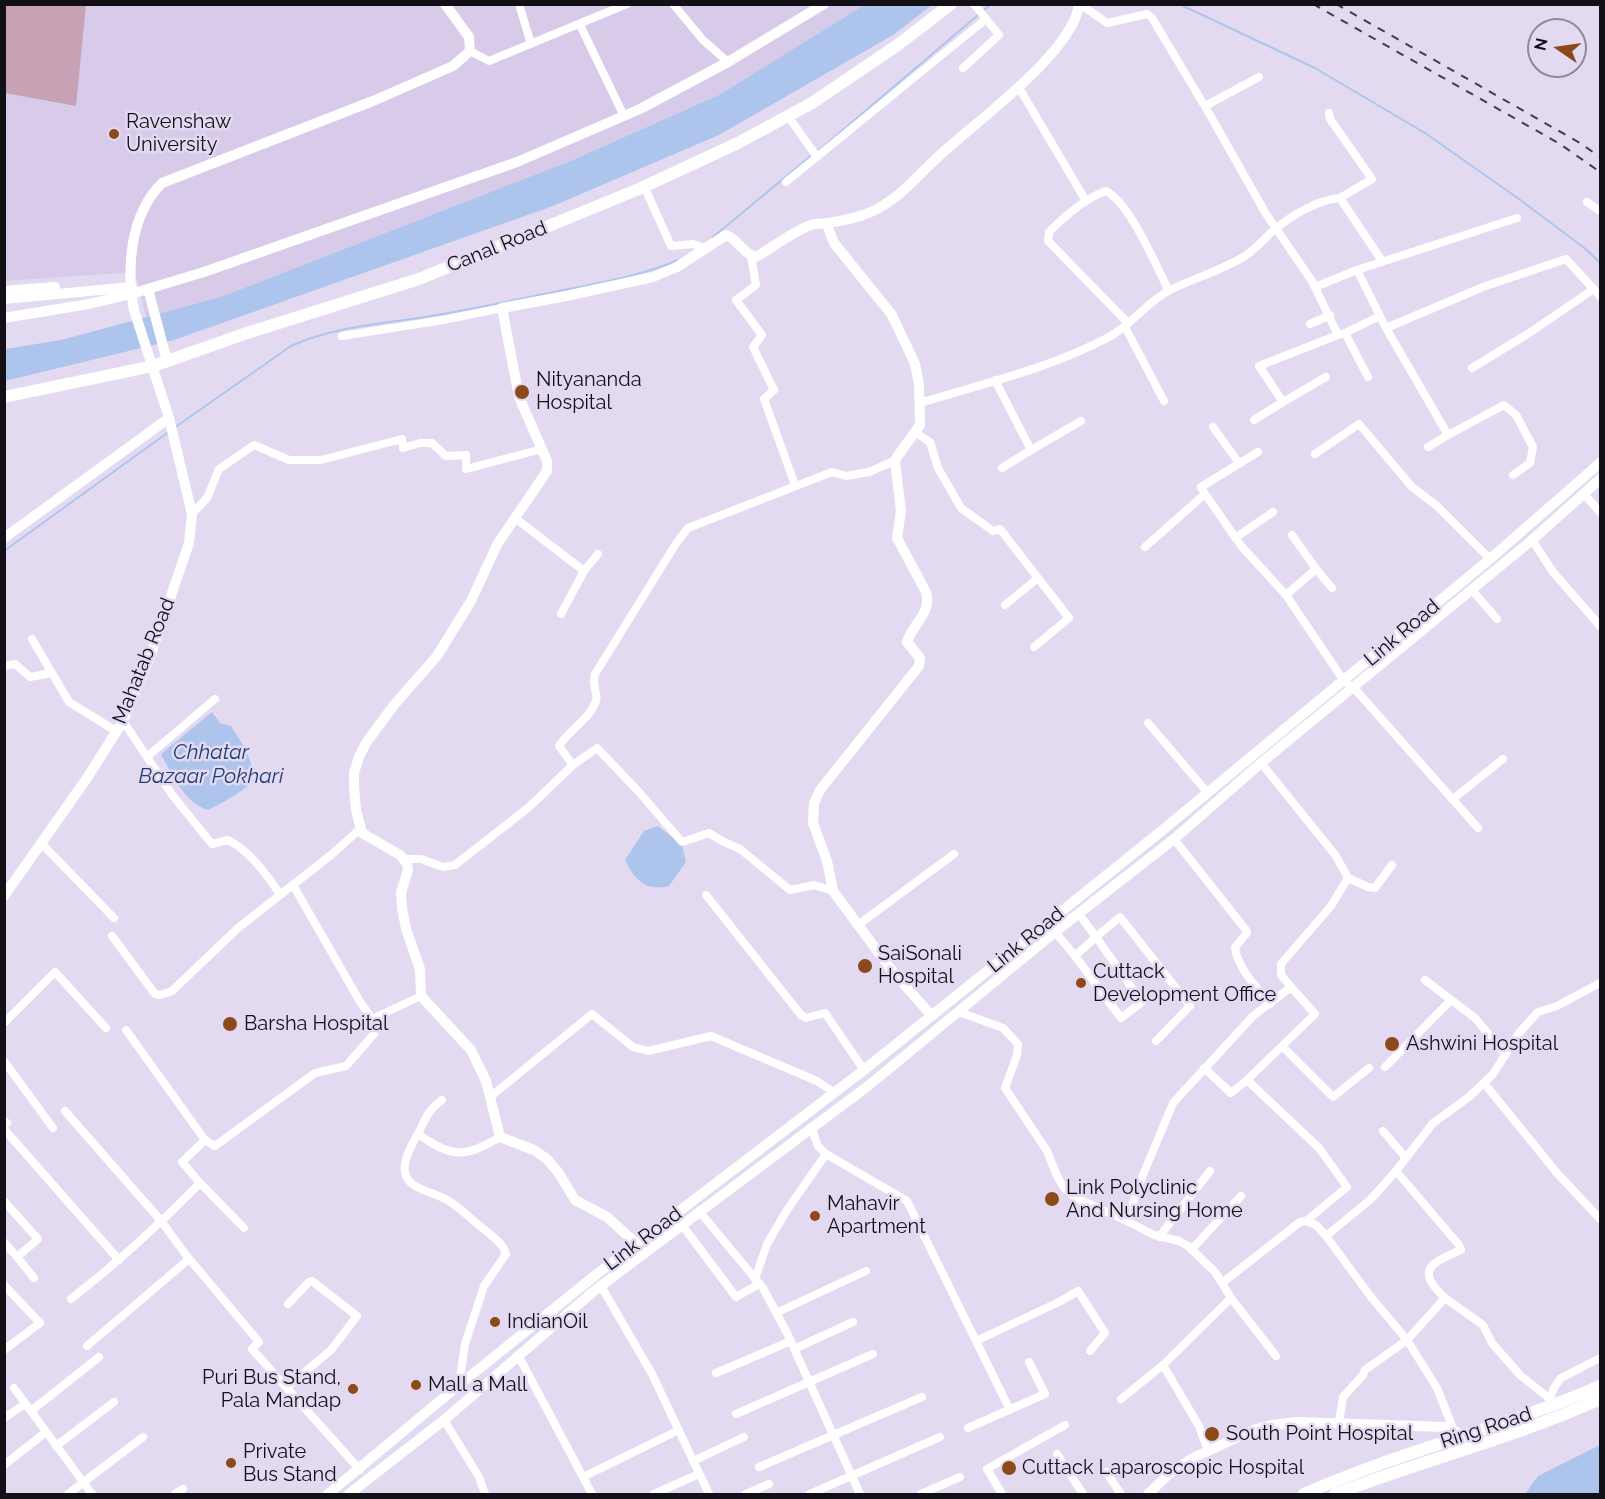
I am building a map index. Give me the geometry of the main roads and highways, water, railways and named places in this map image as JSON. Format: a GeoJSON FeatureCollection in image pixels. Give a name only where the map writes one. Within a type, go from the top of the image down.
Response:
{"type":"FeatureCollection","features":[{"type":"Feature","properties":{"kind":"main road","name":"Mahatab Road"},"geometry":{"type":"LineString","coordinates":[[4,896],[87,778],[123,721],[150,657],[185,554],[192,514],[171,425],[134,310],[131,287],[134,241],[140,214],[150,195],[162,183],[373,102],[453,66],[470,51],[469,37],[445,4]]}},
{"type":"Feature","properties":{"kind":"main road"},"geometry":{"type":"LineString","coordinates":[[4,291],[131,287],[148,289],[283,246],[506,166],[624,116],[728,62],[824,4]]}},
{"type":"Feature","properties":{"kind":"main road","name":"Canal Road"},"geometry":{"type":"LineString","coordinates":[[4,397],[152,363],[167,362],[247,333],[419,279],[644,186],[738,143],[812,103],[899,44],[951,4]]}},
{"type":"Feature","properties":{"kind":"main road"},"geometry":{"type":"LineString","coordinates":[[637,1244],[607,1217],[575,1200],[547,1159],[534,1150],[500,1137],[486,1081],[471,1050],[421,996],[420,969],[406,929],[402,908],[401,892],[408,870],[407,864],[400,855],[362,833],[360,829],[354,773],[366,743],[394,705],[437,656],[471,601],[498,543],[547,471],[547,461],[519,397],[502,308],[641,281],[677,267],[726,235],[731,236],[751,256],[756,257],[812,224],[873,212],[902,193],[939,156],[1018,86],[1061,42],[1075,21],[1079,4]]}},
{"type":"Feature","properties":{"kind":"main road"},"geometry":{"type":"LineString","coordinates":[[826,223],[834,243],[892,315],[915,364],[919,384],[920,424],[896,460],[902,511],[897,538],[929,601],[907,642],[920,658],[920,662],[816,797],[812,814],[813,824],[827,861],[833,891],[893,972],[932,1016]]}},
{"type":"Feature","properties":{"kind":"main road"},"geometry":{"type":"LineString","coordinates":[[4,299],[131,287]]}},
{"type":"Feature","properties":{"kind":"main road"},"geometry":{"type":"LineString","coordinates":[[4,318],[89,304],[131,287]]}},
{"type":"Feature","properties":{"kind":"main road"},"geometry":{"type":"LineString","coordinates":[[148,289],[167,362]]}},
{"type":"Feature","properties":{"kind":"main road"},"geometry":{"type":"LineString","coordinates":[[4,538],[171,425]]}},
{"type":"Feature","properties":{"kind":"main road","name":"Link Road"},"geometry":{"type":"LineString","coordinates":[[328,1494],[597,1274],[835,1093],[932,1016],[1344,681],[1600,463]]}},
{"type":"Feature","properties":{"kind":"main road","name":"Link Road"},"geometry":{"type":"LineString","coordinates":[[349,1494],[444,1420],[601,1286],[875,1080],[1055,932],[1174,839],[1261,763],[1532,540],[1600,479]]}},
{"type":"Feature","properties":{"kind":"main road"},"geometry":{"type":"LineString","coordinates":[[812,1110],[815,1124]]}},
{"type":"Feature","properties":{"kind":"main road","name":"Ring Road"},"geometry":{"type":"LineString","coordinates":[[1335,1494],[1461,1439],[1600,1386]]}},
{"type":"Feature","properties":{"kind":"main road","name":"Ring Road"},"geometry":{"type":"LineString","coordinates":[[1304,1494],[1359,1471],[1461,1439],[1515,1433],[1600,1399]]}},
{"type":"Feature","properties":{"kind":"main road"},"geometry":{"type":"LineString","coordinates":[[1148,1494],[1170,1473],[1208,1450],[1253,1430],[1271,1425],[1298,1422],[1340,1422],[1444,1427],[1461,1439]]}},
{"type":"Feature","properties":{"kind":"water"},"geometry":{"type":"Polygon","coordinates":[[[864,5],[932,5],[893,35],[719,135],[553,206],[174,340],[5,381],[5,349],[61,340],[221,297],[573,160],[721,94],[864,5]]]}},
{"type":"Feature","properties":{"kind":"water","name":"Chhatar Bazaar Pokhari"},"geometry":{"type":"Polygon","coordinates":[[[212,712],[220,723],[231,726],[244,746],[251,762],[252,777],[246,787],[208,810],[186,795],[161,754],[212,712]]]}},
{"type":"Feature","properties":{"kind":"water"},"geometry":{"type":"Polygon","coordinates":[[[658,826],[682,845],[686,862],[669,886],[653,887],[637,878],[625,860],[644,831],[658,826]]]}},
{"type":"Feature","properties":{"kind":"water"},"geometry":{"type":"Polygon","coordinates":[[[1600,1445],[1600,1494],[1525,1494],[1538,1476],[1600,1445]]]}},
{"type":"Feature","properties":{"kind":"waterway"},"geometry":{"type":"LineString","coordinates":[[817,152],[991,4]]}},
{"type":"Feature","properties":{"kind":"waterway"},"geometry":{"type":"LineString","coordinates":[[1179,4],[1315,68],[1425,133],[1519,199],[1587,250],[1600,263]]}},
{"type":"Feature","properties":{"kind":"waterway"},"geometry":{"type":"LineString","coordinates":[[713,237],[812,155]]}},
{"type":"Feature","properties":{"kind":"waterway"},"geometry":{"type":"LineString","coordinates":[[174,428],[291,346],[323,334],[459,311],[604,282],[635,275],[678,260]]}},
{"type":"Feature","properties":{"kind":"waterway"},"geometry":{"type":"LineString","coordinates":[[4,551],[170,431]]}},
{"type":"Feature","properties":{"kind":"railway"},"geometry":{"type":"LineString","coordinates":[[1313,4],[1560,144],[1600,172]]}},
{"type":"Feature","properties":{"kind":"railway"},"geometry":{"type":"LineString","coordinates":[[1336,4],[1580,143],[1600,157]]}},
{"type":"Feature","properties":{"kind":"place","name":"Ravenshaw University"},"geometry":{"type":"Point","coordinates":[114,134]}},
{"type":"Feature","properties":{"kind":"place","name":"Nityananda Hospital"},"geometry":{"type":"Point","coordinates":[522,392]}},
{"type":"Feature","properties":{"kind":"place","name":"SaiSonali Hospital"},"geometry":{"type":"Point","coordinates":[865,966]}},
{"type":"Feature","properties":{"kind":"place","name":"Cuttack Development Office"},"geometry":{"type":"Point","coordinates":[1081,983]}},
{"type":"Feature","properties":{"kind":"place","name":"Barsha Hospital"},"geometry":{"type":"Point","coordinates":[230,1024]}},
{"type":"Feature","properties":{"kind":"place","name":"Ashwini Hospital"},"geometry":{"type":"Point","coordinates":[1392,1044]}},
{"type":"Feature","properties":{"kind":"place","name":"Link Polyclinic And Nursing Home"},"geometry":{"type":"Point","coordinates":[1052,1199]}},
{"type":"Feature","properties":{"kind":"place","name":"Mahavir Apartment"},"geometry":{"type":"Point","coordinates":[815,1216]}},
{"type":"Feature","properties":{"kind":"place","name":"IndianOil"},"geometry":{"type":"Point","coordinates":[495,1322]}},
{"type":"Feature","properties":{"kind":"place","name":"Mall a Mall"},"geometry":{"type":"Point","coordinates":[416,1385]}},
{"type":"Feature","properties":{"kind":"place","name":"Puri Bus Stand, Pala Mandap"},"geometry":{"type":"Point","coordinates":[353,1389]}},
{"type":"Feature","properties":{"kind":"place","name":"South Point Hospital"},"geometry":{"type":"Point","coordinates":[1212,1434]}},
{"type":"Feature","properties":{"kind":"place","name":"Private Bus Stand"},"geometry":{"type":"Point","coordinates":[231,1463]}},
{"type":"Feature","properties":{"kind":"place","name":"Cuttack Laparoscopic Hospital"},"geometry":{"type":"Point","coordinates":[1009,1468]}}]}
